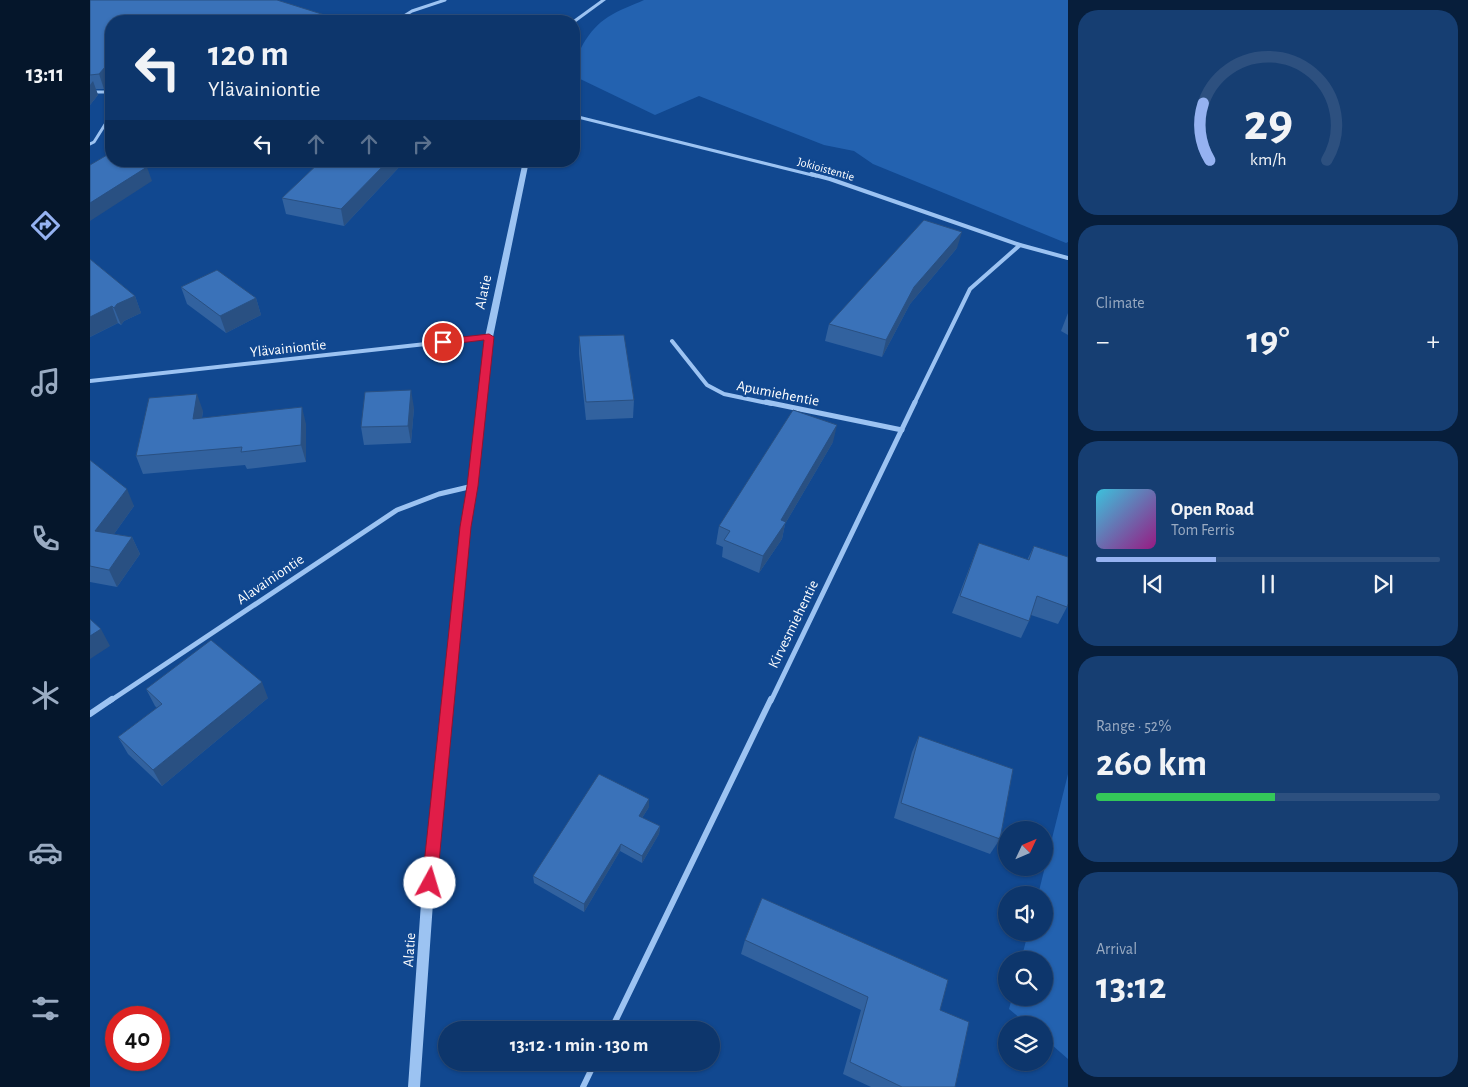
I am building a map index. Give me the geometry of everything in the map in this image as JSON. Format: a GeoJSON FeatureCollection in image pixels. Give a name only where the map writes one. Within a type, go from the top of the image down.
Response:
{"type":"FeatureCollection","features":[{"type":"Feature","properties":{"kind":"street"},"geometry":{"type":"LineString","coordinates":[[406,15],[445,0]]}},
{"type":"Feature","properties":{"kind":"street"},"geometry":{"type":"LineString","coordinates":[[580,17],[604,0]]}},
{"type":"Feature","properties":{"kind":"street"},"geometry":{"type":"LineString","coordinates":[[90,92],[105,92]]}},
{"type":"Feature","properties":{"kind":"street","name":"Jokioistentie"},"geometry":{"type":"LineString","coordinates":[[580,117],[830,179],[1020,245],[1068,258]]}},
{"type":"Feature","properties":{"kind":"street"},"geometry":{"type":"LineString","coordinates":[[90,144],[94,142],[105,125]]}},
{"type":"Feature","properties":{"kind":"street","name":"Alatie"},"geometry":{"type":"LineString","coordinates":[[414,1087],[428,903],[466,527],[473,486],[489,337],[525,167]]}},
{"type":"Feature","properties":{"kind":"street","name":"Kirvesmiehentie"},"geometry":{"type":"LineString","coordinates":[[614,1021],[970,289],[1020,245]]}},
{"type":"Feature","properties":{"kind":"street","name":"Ylävainiontie"},"geometry":{"type":"LineString","coordinates":[[90,381],[489,337]]}},
{"type":"Feature","properties":{"kind":"street","name":"Apumiehentie"},"geometry":{"type":"LineString","coordinates":[[672,341],[707,385],[724,394],[902,430]]}},
{"type":"Feature","properties":{"kind":"street","name":"Alavainiontie"},"geometry":{"type":"LineString","coordinates":[[90,714],[397,510],[439,494],[473,486]]}},
{"type":"Feature","properties":{"kind":"street"},"geometry":{"type":"LineString","coordinates":[[583,1087],[591,1071]]}},
{"type":"Feature","properties":{"kind":"shaded area"},"geometry":{"type":"Polygon","coordinates":[[[644,0],[1068,0],[1068,242],[1066,243],[873,164],[854,151],[824,145],[699,96],[655,115],[580,79],[580,51],[584,43],[601,22],[621,10],[644,0]]]}},
{"type":"Feature","properties":{"kind":"shaded area"},"geometry":{"type":"Polygon","coordinates":[[[1068,774],[1068,1059],[1053,1046],[1053,1016],[1017,1016],[1009,1009],[1010,1006],[1053,1006],[1053,951],[1023,951],[1026,941],[1053,941],[1053,886],[1040,886],[1043,876],[1053,876],[1053,834],[1068,774]]]}},
{"type":"Feature","properties":{"kind":"building"},"geometry":{"type":"Polygon","coordinates":[[[90,0],[277,0],[325,15],[105,15],[105,67],[99,74],[90,75],[90,0]]]}},
{"type":"Feature","properties":{"kind":"building"},"geometry":{"type":"Polygon","coordinates":[[[105,156],[105,167],[147,167],[90,203],[90,165],[105,156]]]}},
{"type":"Feature","properties":{"kind":"building"},"geometry":{"type":"Polygon","coordinates":[[[315,167],[382,167],[341,209],[282,198],[315,167]]]}},
{"type":"Feature","properties":{"kind":"building"},"geometry":{"type":"Polygon","coordinates":[[[924,220],[962,232],[914,287],[886,340],[829,324],[924,220]]]}},
{"type":"Feature","properties":{"kind":"building"},"geometry":{"type":"Polygon","coordinates":[[[90,259],[135,296],[117,304],[114,308],[112,306],[90,317],[90,259]]]}},
{"type":"Feature","properties":{"kind":"building"},"geometry":{"type":"Polygon","coordinates":[[[217,270],[256,298],[220,316],[181,287],[217,270]]]}},
{"type":"Feature","properties":{"kind":"building"},"geometry":{"type":"Polygon","coordinates":[[[624,335],[634,400],[586,402],[579,336],[624,335]]]}},
{"type":"Feature","properties":{"kind":"building"},"geometry":{"type":"Polygon","coordinates":[[[411,390],[408,426],[361,427],[365,392],[411,390]]]}},
{"type":"Feature","properties":{"kind":"building"},"geometry":{"type":"Polygon","coordinates":[[[197,394],[193,419],[302,407],[301,445],[241,452],[242,447],[136,456],[149,398],[197,394]]]}},
{"type":"Feature","properties":{"kind":"building"},"geometry":{"type":"Polygon","coordinates":[[[793,410],[837,425],[781,520],[786,522],[763,556],[724,540],[730,531],[719,526],[793,410]]]}},
{"type":"Feature","properties":{"kind":"building"},"geometry":{"type":"Polygon","coordinates":[[[90,460],[127,489],[95,531],[132,537],[109,570],[90,566],[90,460]]]}},
{"type":"Feature","properties":{"kind":"building"},"geometry":{"type":"Polygon","coordinates":[[[979,543],[1029,560],[1034,546],[1068,557],[1067,607],[1037,596],[1029,621],[960,596],[979,543]]]}},
{"type":"Feature","properties":{"kind":"building"},"geometry":{"type":"Polygon","coordinates":[[[90,619],[101,629],[90,636],[90,619]]]}},
{"type":"Feature","properties":{"kind":"building"},"geometry":{"type":"Polygon","coordinates":[[[211,640],[262,682],[153,770],[118,737],[162,704],[146,689],[211,640]]]}},
{"type":"Feature","properties":{"kind":"building"},"geometry":{"type":"Polygon","coordinates":[[[919,736],[1013,769],[1003,821],[998,821],[998,838],[901,803],[919,736]]]}},
{"type":"Feature","properties":{"kind":"building"},"geometry":{"type":"Polygon","coordinates":[[[599,774],[649,799],[639,816],[660,826],[642,856],[621,844],[584,904],[533,876],[599,774]]]}},
{"type":"Feature","properties":{"kind":"building"},"geometry":{"type":"Polygon","coordinates":[[[762,898],[948,980],[940,1010],[969,1022],[955,1087],[902,1087],[850,1062],[868,997],[745,940],[762,898]]]}},
{"type":"Feature","properties":{"kind":"route"},"geometry":{"type":"LineString","coordinates":[[430,883],[466,527],[473,486],[489,337],[443,342]]}}]}
